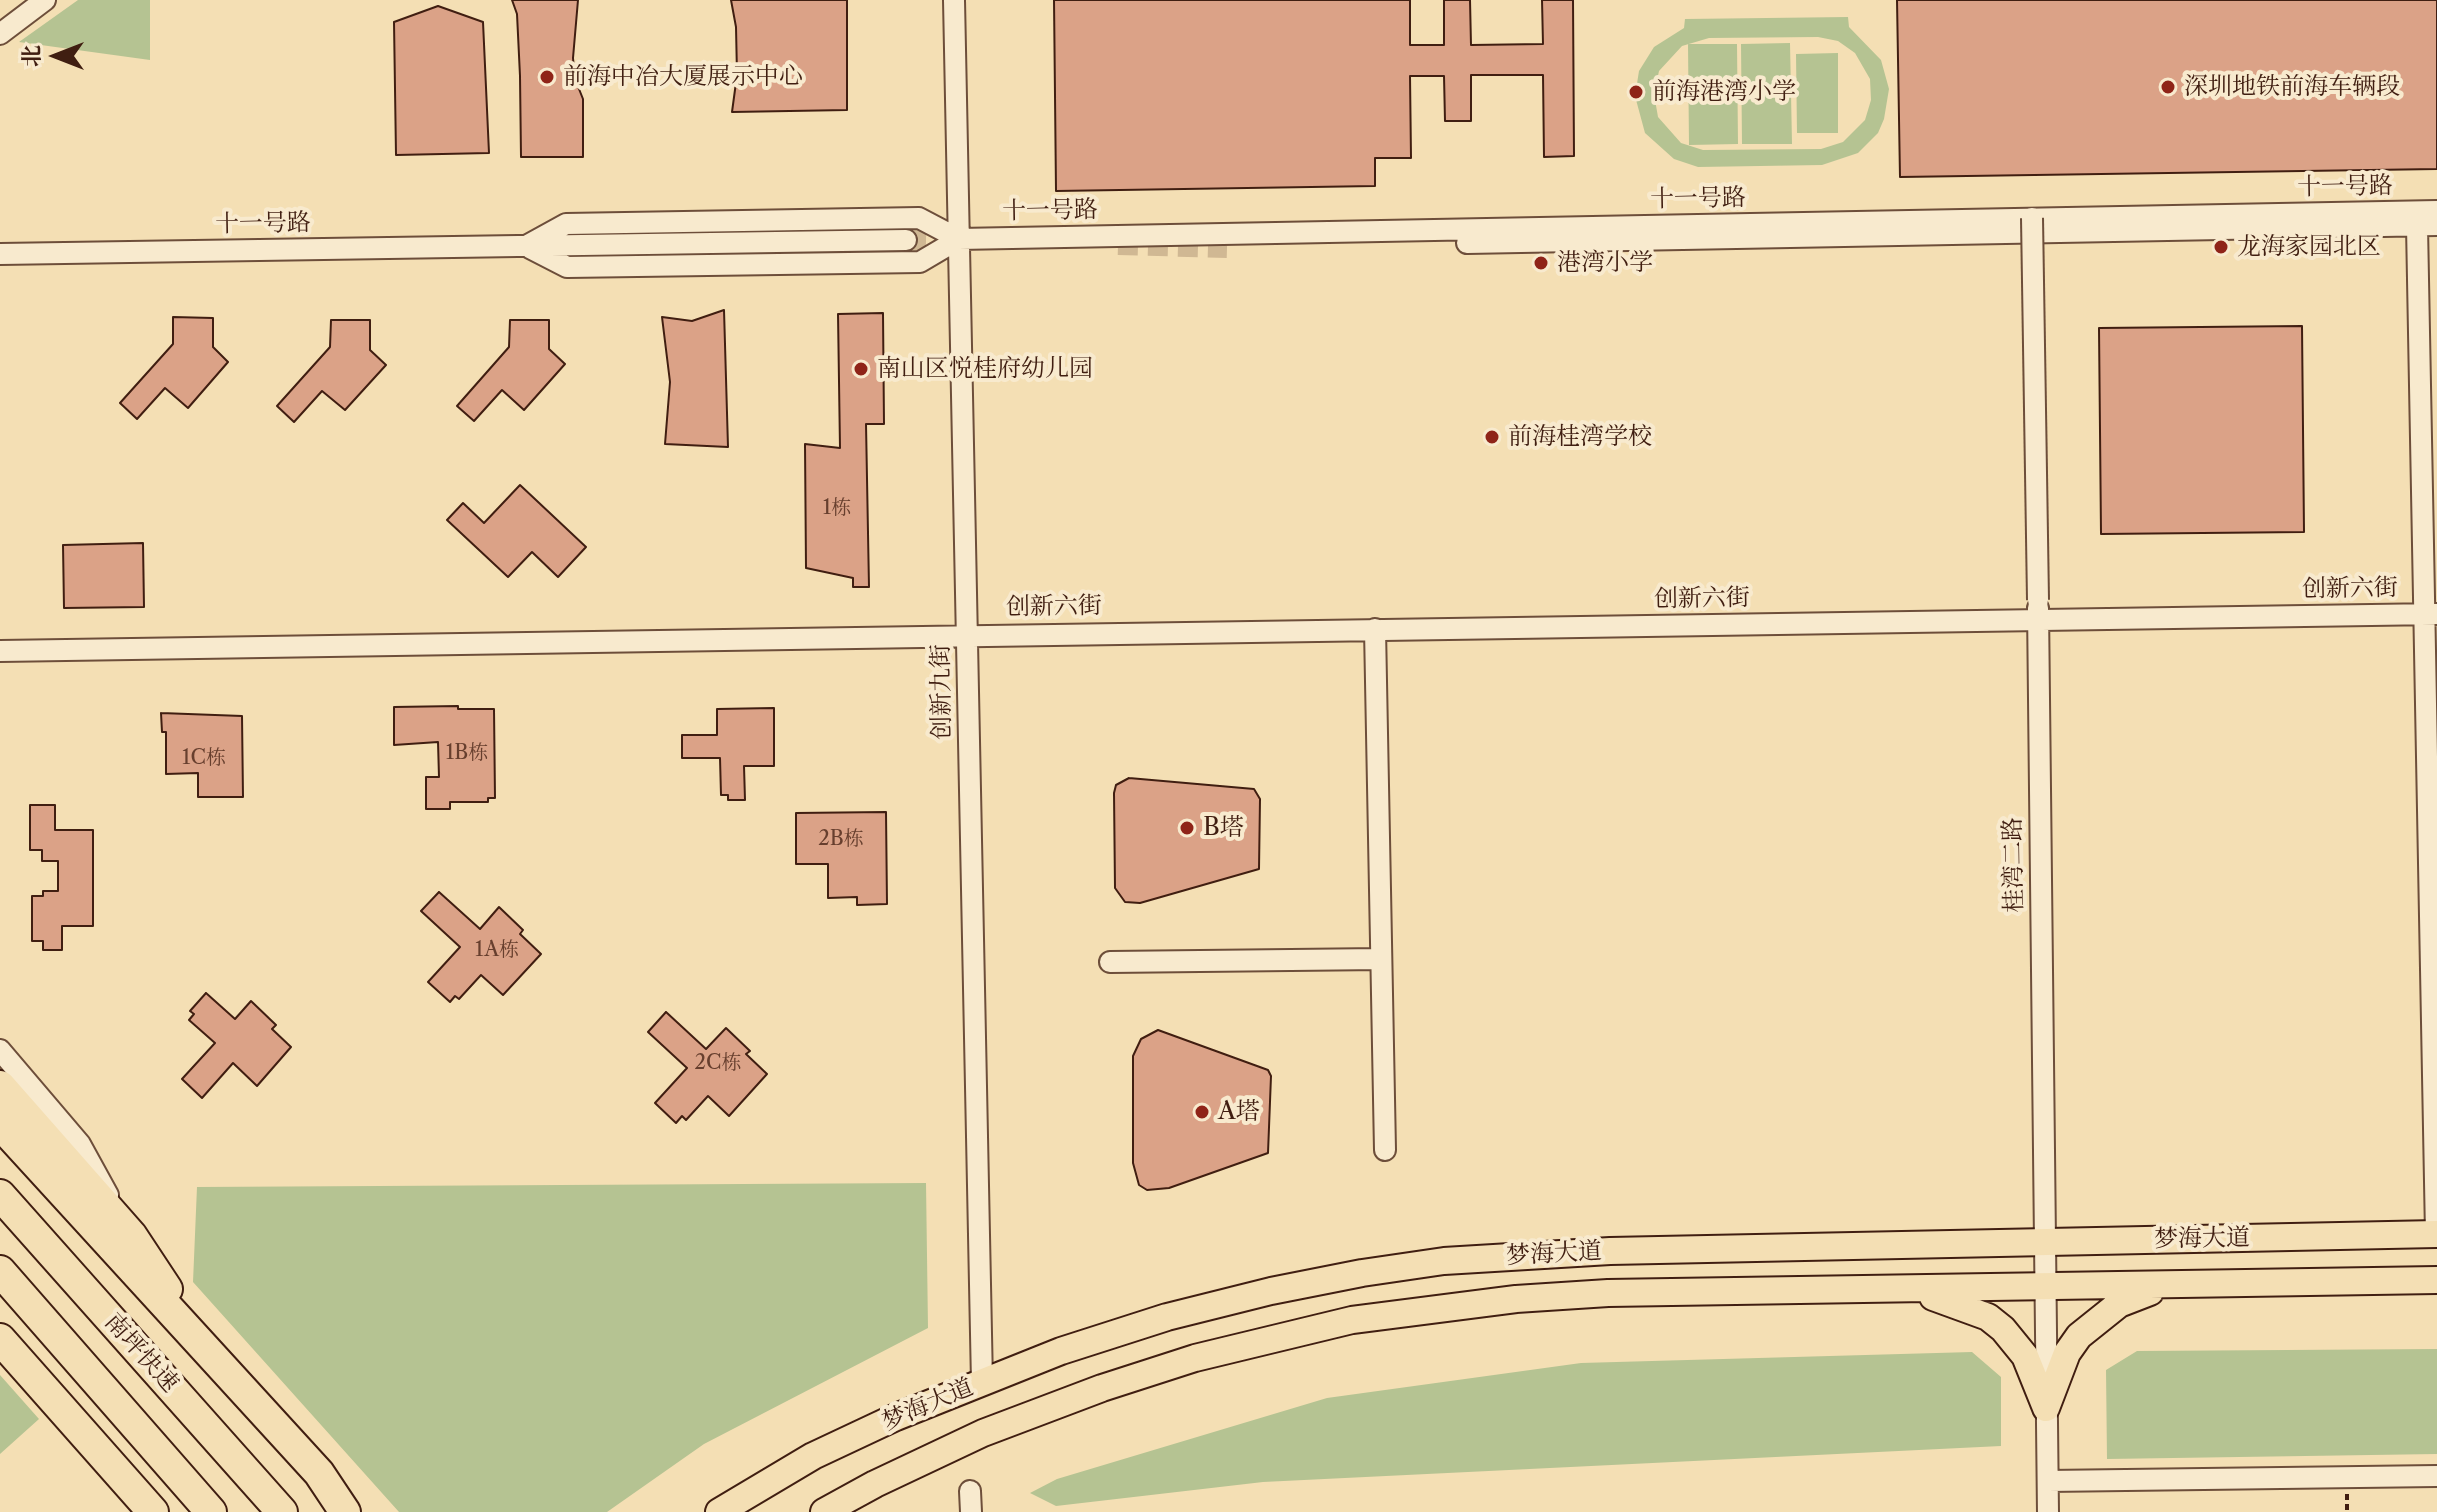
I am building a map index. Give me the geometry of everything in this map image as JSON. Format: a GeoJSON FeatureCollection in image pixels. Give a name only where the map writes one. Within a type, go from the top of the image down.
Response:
{"type":"FeatureCollection","features":[{"type":"Feature","properties":{"kind":"highway"},"geometry":{"type":"LineString","coordinates":[[0,1086],[132,1236],[225,1374]]}},
{"type":"Feature","properties":{"kind":"highway"},"geometry":{"type":"LineString","coordinates":[[0,1124],[225,1374],[355,1512]]}},
{"type":"Feature","properties":{"kind":"highway","name":"南坪快速"},"geometry":{"type":"LineString","coordinates":[[0,1195],[282,1512]]}},
{"type":"Feature","properties":{"kind":"highway"},"geometry":{"type":"LineString","coordinates":[[0,1271],[211,1512]]}},
{"type":"Feature","properties":{"kind":"highway"},"geometry":{"type":"LineString","coordinates":[[0,1339],[153,1512]]}},
{"type":"Feature","properties":{"kind":"highway"},"geometry":{"type":"LineString","coordinates":[[319,1473],[345,1512]]}},
{"type":"Feature","properties":{"kind":"main road","name":"梦海大道"},"geometry":{"type":"LineString","coordinates":[[719,1512],[813,1456],[1061,1351],[1167,1317],[1271,1291],[1444,1261],[1673,1248],[2437,1234]]}},
{"type":"Feature","properties":{"kind":"main road","name":"梦海大道"},"geometry":{"type":"LineString","coordinates":[[824,1512],[983,1433],[1087,1394],[1195,1358],[1338,1323],[1474,1304],[1608,1293],[2437,1280]]}},
{"type":"Feature","properties":{"kind":"main road"},"geometry":{"type":"LineString","coordinates":[[2046,1408],[2062,1364],[2079,1336],[2119,1304],[2175,1286]]}},
{"type":"Feature","properties":{"kind":"main road"},"geometry":{"type":"LineString","coordinates":[[1906,1289],[1957,1304],[1988,1317],[2003,1329],[2025,1356],[2046,1408]]}},
{"type":"Feature","properties":{"kind":"street"},"geometry":{"type":"LineString","coordinates":[[0,34],[45,0]]}},
{"type":"Feature","properties":{"kind":"street","name":"创新九街"},"geometry":{"type":"LineString","coordinates":[[954,0],[982,1382]]}},
{"type":"Feature","properties":{"kind":"street","name":"十一号路"},"geometry":{"type":"LineString","coordinates":[[0,254],[526,246],[566,224],[888,218],[919,218],[959,239],[2437,211]]}},
{"type":"Feature","properties":{"kind":"street","name":"桂湾二路"},"geometry":{"type":"LineString","coordinates":[[2032,218],[2048,1512]]}},
{"type":"Feature","properties":{"kind":"street"},"geometry":{"type":"LineString","coordinates":[[1227,248],[2427,225],[2437,1234]]}},
{"type":"Feature","properties":{"kind":"street","name":"十一号路"},"geometry":{"type":"LineString","coordinates":[[526,246],[567,267],[920,262],[959,239]]}},
{"type":"Feature","properties":{"kind":"street"},"geometry":{"type":"LineString","coordinates":[[526,246],[906,240]]}},
{"type":"Feature","properties":{"kind":"street","name":"创新六街"},"geometry":{"type":"LineString","coordinates":[[0,651],[1375,629],[2038,610],[2431,614]]}},
{"type":"Feature","properties":{"kind":"street"},"geometry":{"type":"LineString","coordinates":[[1375,629],[1385,1150]]}},
{"type":"Feature","properties":{"kind":"street"},"geometry":{"type":"LineString","coordinates":[[1110,962],[1381,959]]}},
{"type":"Feature","properties":{"kind":"street"},"geometry":{"type":"LineString","coordinates":[[0,1050],[80,1144],[132,1236]]}},
{"type":"Feature","properties":{"kind":"street"},"geometry":{"type":"LineString","coordinates":[[2048,1481],[2437,1476]]}},
{"type":"Feature","properties":{"kind":"street"},"geometry":{"type":"LineString","coordinates":[[970,1491],[971,1512]]}},
{"type":"Feature","properties":{"kind":"green space"},"geometry":{"type":"Polygon","coordinates":[[[78,0],[150,0],[150,60],[19,42],[78,0]]]}},
{"type":"Feature","properties":{"kind":"green space"},"geometry":{"type":"Polygon","coordinates":[[[1848,17],[1849,27],[1881,60],[1889,89],[1884,119],[1878,133],[1858,153],[1822,165],[1698,167],[1674,159],[1645,133],[1635,96],[1639,71],[1654,47],[1684,28],[1685,19],[1848,17]],[[1818,37],[1709,38],[1682,46],[1659,71],[1654,94],[1658,117],[1681,143],[1703,150],[1821,149],[1843,142],[1865,120],[1871,100],[1870,79],[1855,53],[1838,41],[1818,37]]]}},
{"type":"Feature","properties":{"kind":"green space"},"geometry":{"type":"Polygon","coordinates":[[[1790,43],[1792,144],[1742,144],[1741,44],[1790,43]]]}},
{"type":"Feature","properties":{"kind":"green space"},"geometry":{"type":"Polygon","coordinates":[[[1688,44],[1737,44],[1738,144],[1689,145],[1688,44]]]}},
{"type":"Feature","properties":{"kind":"green space"},"geometry":{"type":"Polygon","coordinates":[[[1838,53],[1838,133],[1797,133],[1796,54],[1838,53]]]}},
{"type":"Feature","properties":{"kind":"green space"},"geometry":{"type":"Polygon","coordinates":[[[926,1183],[928,1328],[704,1444],[607,1512],[399,1512],[193,1282],[197,1187],[926,1183]]]}},
{"type":"Feature","properties":{"kind":"green space"},"geometry":{"type":"Polygon","coordinates":[[[2437,1349],[2437,1454],[2107,1459],[2106,1370],[2137,1351],[2437,1349]]]}},
{"type":"Feature","properties":{"kind":"green space"},"geometry":{"type":"Polygon","coordinates":[[[1972,1352],[2001,1377],[2001,1446],[1263,1482],[1056,1506],[1030,1493],[1057,1479],[1327,1398],[1581,1363],[1972,1352]]]}},
{"type":"Feature","properties":{"kind":"green space"},"geometry":{"type":"Polygon","coordinates":[[[0,1375],[39,1419],[0,1454],[0,1375]]]}},
{"type":"Feature","properties":{"kind":"building","name":"前海中冶大厦展示中心"},"geometry":{"type":"Polygon","coordinates":[[[512,0],[578,0],[573,58],[575,79],[583,99],[583,157],[521,157],[517,14],[512,0]]]}},
{"type":"Feature","properties":{"kind":"building"},"geometry":{"type":"Polygon","coordinates":[[[731,0],[847,0],[847,110],[732,112],[737,75],[736,27],[731,0]]]}},
{"type":"Feature","properties":{"kind":"building"},"geometry":{"type":"Polygon","coordinates":[[[1054,0],[1410,0],[1410,45],[1444,45],[1444,0],[1470,0],[1471,45],[1543,44],[1542,0],[1573,0],[1574,156],[1544,157],[1543,75],[1471,75],[1471,121],[1445,121],[1444,76],[1410,76],[1411,158],[1375,158],[1375,186],[1056,191],[1054,0]]]}},
{"type":"Feature","properties":{"kind":"building","name":"深圳地铁前海车辆段"},"geometry":{"type":"Polygon","coordinates":[[[1897,0],[2437,0],[2437,169],[1900,177],[1897,0]]]}},
{"type":"Feature","properties":{"kind":"building"},"geometry":{"type":"Polygon","coordinates":[[[438,6],[483,22],[489,153],[396,155],[394,22],[438,6]]]}},
{"type":"Feature","properties":{"kind":"building"},"geometry":{"type":"Polygon","coordinates":[[[724,310],[728,447],[665,444],[670,382],[662,317],[692,321],[724,310]]]}},
{"type":"Feature","properties":{"kind":"building"},"geometry":{"type":"Polygon","coordinates":[[[883,313],[884,424],[866,424],[869,587],[853,587],[853,578],[806,568],[805,444],[840,448],[838,314],[883,313]]]}},
{"type":"Feature","properties":{"kind":"building"},"geometry":{"type":"Polygon","coordinates":[[[173,317],[213,318],[213,347],[228,362],[188,408],[165,388],[137,419],[120,403],[173,344],[173,317]]]}},
{"type":"Feature","properties":{"kind":"building"},"geometry":{"type":"Polygon","coordinates":[[[331,320],[370,320],[370,350],[386,365],[345,410],[322,391],[294,422],[277,406],[330,347],[331,320]]]}},
{"type":"Feature","properties":{"kind":"building"},"geometry":{"type":"Polygon","coordinates":[[[510,320],[549,320],[549,349],[565,364],[524,410],[502,390],[474,421],[457,406],[509,347],[510,320]]]}},
{"type":"Feature","properties":{"kind":"building"},"geometry":{"type":"Polygon","coordinates":[[[2302,326],[2304,532],[2101,534],[2099,328],[2302,326]]]}},
{"type":"Feature","properties":{"kind":"building"},"geometry":{"type":"Polygon","coordinates":[[[520,485],[586,547],[558,577],[532,552],[508,577],[447,520],[463,503],[484,523],[520,485]]]}},
{"type":"Feature","properties":{"kind":"building"},"geometry":{"type":"Polygon","coordinates":[[[143,543],[144,607],[64,608],[63,545],[143,543]]]}},
{"type":"Feature","properties":{"kind":"building"},"geometry":{"type":"Polygon","coordinates":[[[458,706],[458,709],[494,709],[495,798],[488,798],[488,802],[450,802],[450,809],[426,809],[426,777],[439,777],[438,742],[394,745],[394,707],[458,706]]]}},
{"type":"Feature","properties":{"kind":"building"},"geometry":{"type":"Polygon","coordinates":[[[774,708],[774,766],[744,766],[745,800],[728,800],[728,795],[721,795],[720,758],[682,758],[682,735],[717,735],[717,709],[774,708]]]}},
{"type":"Feature","properties":{"kind":"building"},"geometry":{"type":"Polygon","coordinates":[[[161,713],[242,716],[243,797],[198,797],[198,773],[166,774],[166,732],[162,732],[161,713]]]}},
{"type":"Feature","properties":{"kind":"building","name":"B塔"},"geometry":{"type":"Polygon","coordinates":[[[1129,778],[1254,789],[1260,799],[1259,869],[1140,903],[1125,902],[1115,888],[1114,793],[1116,785],[1129,778]]]}},
{"type":"Feature","properties":{"kind":"building"},"geometry":{"type":"Polygon","coordinates":[[[30,805],[55,805],[55,830],[93,830],[93,926],[62,926],[62,950],[43,950],[43,941],[32,941],[32,896],[43,896],[43,891],[58,891],[58,861],[42,861],[42,850],[30,850],[30,805]]]}},
{"type":"Feature","properties":{"kind":"building"},"geometry":{"type":"Polygon","coordinates":[[[886,812],[887,904],[857,905],[857,897],[828,898],[828,864],[796,864],[796,813],[886,812]]]}},
{"type":"Feature","properties":{"kind":"building"},"geometry":{"type":"Polygon","coordinates":[[[439,892],[480,929],[499,907],[523,930],[520,934],[541,954],[503,995],[481,975],[459,999],[455,996],[450,1002],[428,982],[460,947],[421,911],[439,892]]]}},
{"type":"Feature","properties":{"kind":"building"},"geometry":{"type":"Polygon","coordinates":[[[206,993],[235,1019],[251,1001],[276,1025],[272,1029],[291,1047],[257,1086],[233,1063],[202,1098],[182,1079],[215,1043],[189,1020],[194,1014],[190,1011],[206,993]]]}},
{"type":"Feature","properties":{"kind":"building"},"geometry":{"type":"Polygon","coordinates":[[[666,1012],[706,1049],[726,1028],[750,1051],[746,1054],[767,1074],[729,1116],[708,1096],[686,1120],[682,1116],[676,1123],[655,1103],[687,1068],[648,1032],[666,1012]]]}},
{"type":"Feature","properties":{"kind":"building","name":"A塔"},"geometry":{"type":"Polygon","coordinates":[[[1158,1030],[1268,1070],[1271,1076],[1268,1153],[1169,1188],[1147,1190],[1139,1185],[1133,1163],[1133,1056],[1141,1039],[1158,1030]]]}},
{"type":"Feature","properties":{"kind":"tunnel"},"geometry":{"type":"LineString","coordinates":[[906,240],[962,241]]}},
{"type":"Feature","properties":{"kind":"tunnel"},"geometry":{"type":"LineString","coordinates":[[1118,245],[1227,248]]}},
{"type":"Feature","properties":{"kind":"place","name":"前海中冶大厦展示中心"},"geometry":{"type":"Point","coordinates":[547,77]}},
{"type":"Feature","properties":{"kind":"place","name":"深圳地铁前海车辆段"},"geometry":{"type":"Point","coordinates":[2168,87]}},
{"type":"Feature","properties":{"kind":"place","name":"前海港湾小学"},"geometry":{"type":"Point","coordinates":[1636,92]}},
{"type":"Feature","properties":{"kind":"place","name":"龙海家园北区"},"geometry":{"type":"Point","coordinates":[2221,247]}},
{"type":"Feature","properties":{"kind":"place","name":"港湾小学"},"geometry":{"type":"Point","coordinates":[1541,263]}},
{"type":"Feature","properties":{"kind":"place","name":"南山区悦桂府幼儿园"},"geometry":{"type":"Point","coordinates":[861,369]}},
{"type":"Feature","properties":{"kind":"place","name":"前海桂湾学校"},"geometry":{"type":"Point","coordinates":[1492,437]}},
{"type":"Feature","properties":{"kind":"place","name":"B塔"},"geometry":{"type":"Point","coordinates":[1187,828]}},
{"type":"Feature","properties":{"kind":"place","name":"A塔"},"geometry":{"type":"Point","coordinates":[1202,1112]}}]}
